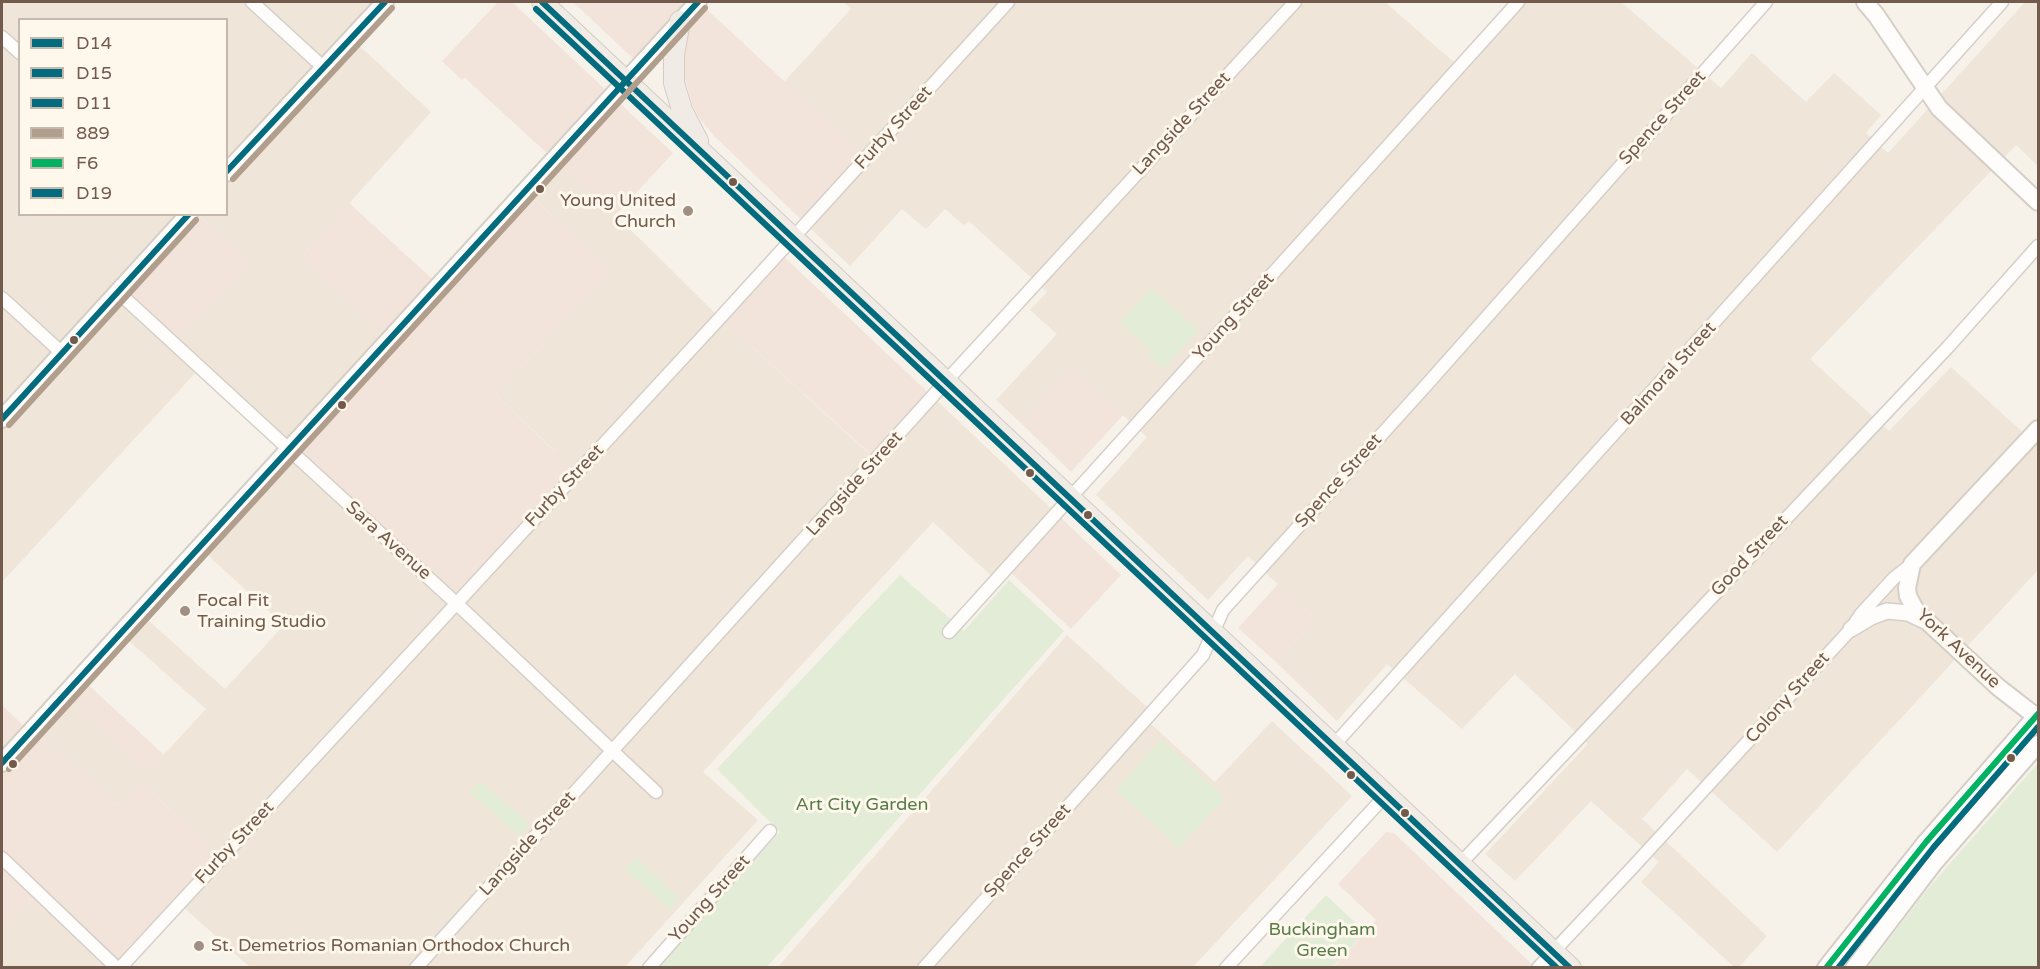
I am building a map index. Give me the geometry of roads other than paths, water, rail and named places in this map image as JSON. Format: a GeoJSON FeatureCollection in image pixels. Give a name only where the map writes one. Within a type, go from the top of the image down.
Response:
{"type":"FeatureCollection","features":[{"type":"Feature","properties":{"kind":"highway"},"geometry":{"type":"LineString","coordinates":[[542,2],[1571,968]]}},
{"type":"Feature","properties":{"kind":"highway"},"geometry":{"type":"LineString","coordinates":[[680,21],[674,55],[674,83],[682,110],[705,154]]}},
{"type":"Feature","properties":{"kind":"main road"},"geometry":{"type":"LineString","coordinates":[[228,171],[385,2]]}},
{"type":"Feature","properties":{"kind":"main road"},"geometry":{"type":"LineString","coordinates":[[2,763],[698,2]]}},
{"type":"Feature","properties":{"kind":"main road"},"geometry":{"type":"LineString","coordinates":[[1865,2],[1874,8],[1939,108],[2038,202]]}},
{"type":"Feature","properties":{"kind":"main road"},"geometry":{"type":"LineString","coordinates":[[2,419],[187,216]]}},
{"type":"Feature","properties":{"kind":"main road","name":"Colony Street"},"geometry":{"type":"LineString","coordinates":[[1912,564],[2038,429]]}},
{"type":"Feature","properties":{"kind":"main road","name":"York Avenue"},"geometry":{"type":"LineString","coordinates":[[1912,564],[1908,596],[1916,611],[1998,687],[2038,716]]}},
{"type":"Feature","properties":{"kind":"main road"},"geometry":{"type":"LineString","coordinates":[[1826,968],[1926,842],[2038,716]]}},
{"type":"Feature","properties":{"kind":"main road"},"geometry":{"type":"LineString","coordinates":[[1854,968],[1934,862],[2038,744]]}},
{"type":"Feature","properties":{"kind":"street"},"geometry":{"type":"LineString","coordinates":[[252,2],[324,68]]}},
{"type":"Feature","properties":{"kind":"street","name":"Furby Street"},"geometry":{"type":"LineString","coordinates":[[118,968],[456,604],[1008,2]]}},
{"type":"Feature","properties":{"kind":"street","name":"Langside Street"},"geometry":{"type":"LineString","coordinates":[[416,968],[945,382],[1295,2]]}},
{"type":"Feature","properties":{"kind":"street","name":"Young Street"},"geometry":{"type":"LineString","coordinates":[[949,632],[1518,2]]}},
{"type":"Feature","properties":{"kind":"street","name":"Spence Street"},"geometry":{"type":"LineString","coordinates":[[924,968],[1203,655],[1223,610],[1438,372],[1766,2]]}},
{"type":"Feature","properties":{"kind":"street","name":"Balmoral Street"},"geometry":{"type":"LineString","coordinates":[[1334,745],[2002,2]]}},
{"type":"Feature","properties":{"kind":"street"},"geometry":{"type":"LineString","coordinates":[[2,37],[18,51]]}},
{"type":"Feature","properties":{"kind":"street","name":"Good Street"},"geometry":{"type":"LineString","coordinates":[[1460,864],[1940,355],[2038,246]]}},
{"type":"Feature","properties":{"kind":"street","name":"Sara Avenue"},"geometry":{"type":"LineString","coordinates":[[118,292],[656,792]]}},
{"type":"Feature","properties":{"kind":"street"},"geometry":{"type":"LineString","coordinates":[[2,298],[62,353]]}},
{"type":"Feature","properties":{"kind":"street","name":"Colony Street"},"geometry":{"type":"LineString","coordinates":[[1538,968],[1851,629],[1861,614],[1894,578],[1912,564]]}},
{"type":"Feature","properties":{"kind":"street"},"geometry":{"type":"LineString","coordinates":[[1851,629],[1880,613],[1893,610],[1908,613],[1929,623]]}},
{"type":"Feature","properties":{"kind":"street"},"geometry":{"type":"LineString","coordinates":[[1226,968],[1386,795]]}},
{"type":"Feature","properties":{"kind":"street","name":"Young Street"},"geometry":{"type":"LineString","coordinates":[[649,968],[771,831]]}},
{"type":"Feature","properties":{"kind":"street"},"geometry":{"type":"LineString","coordinates":[[2,858],[118,968]]}},
{"type":"Feature","properties":{"kind":"place","name":"Young United Church"},"geometry":{"type":"Point","coordinates":[688,211]}},
{"type":"Feature","properties":{"kind":"place","name":"Focal Fit Training Studio"},"geometry":{"type":"Point","coordinates":[185,611]}},
{"type":"Feature","properties":{"kind":"place","name":"St. Demetrios Romanian Orthodox Church"},"geometry":{"type":"Point","coordinates":[199,946]}},
{"type":"Feature","properties":{"kind":"park label","name":"Art City Garden"},"geometry":{"type":"Point","coordinates":[862,805]}},
{"type":"Feature","properties":{"kind":"park label","name":"Buckingham Green"},"geometry":{"type":"Point","coordinates":[1322,940]}}]}
